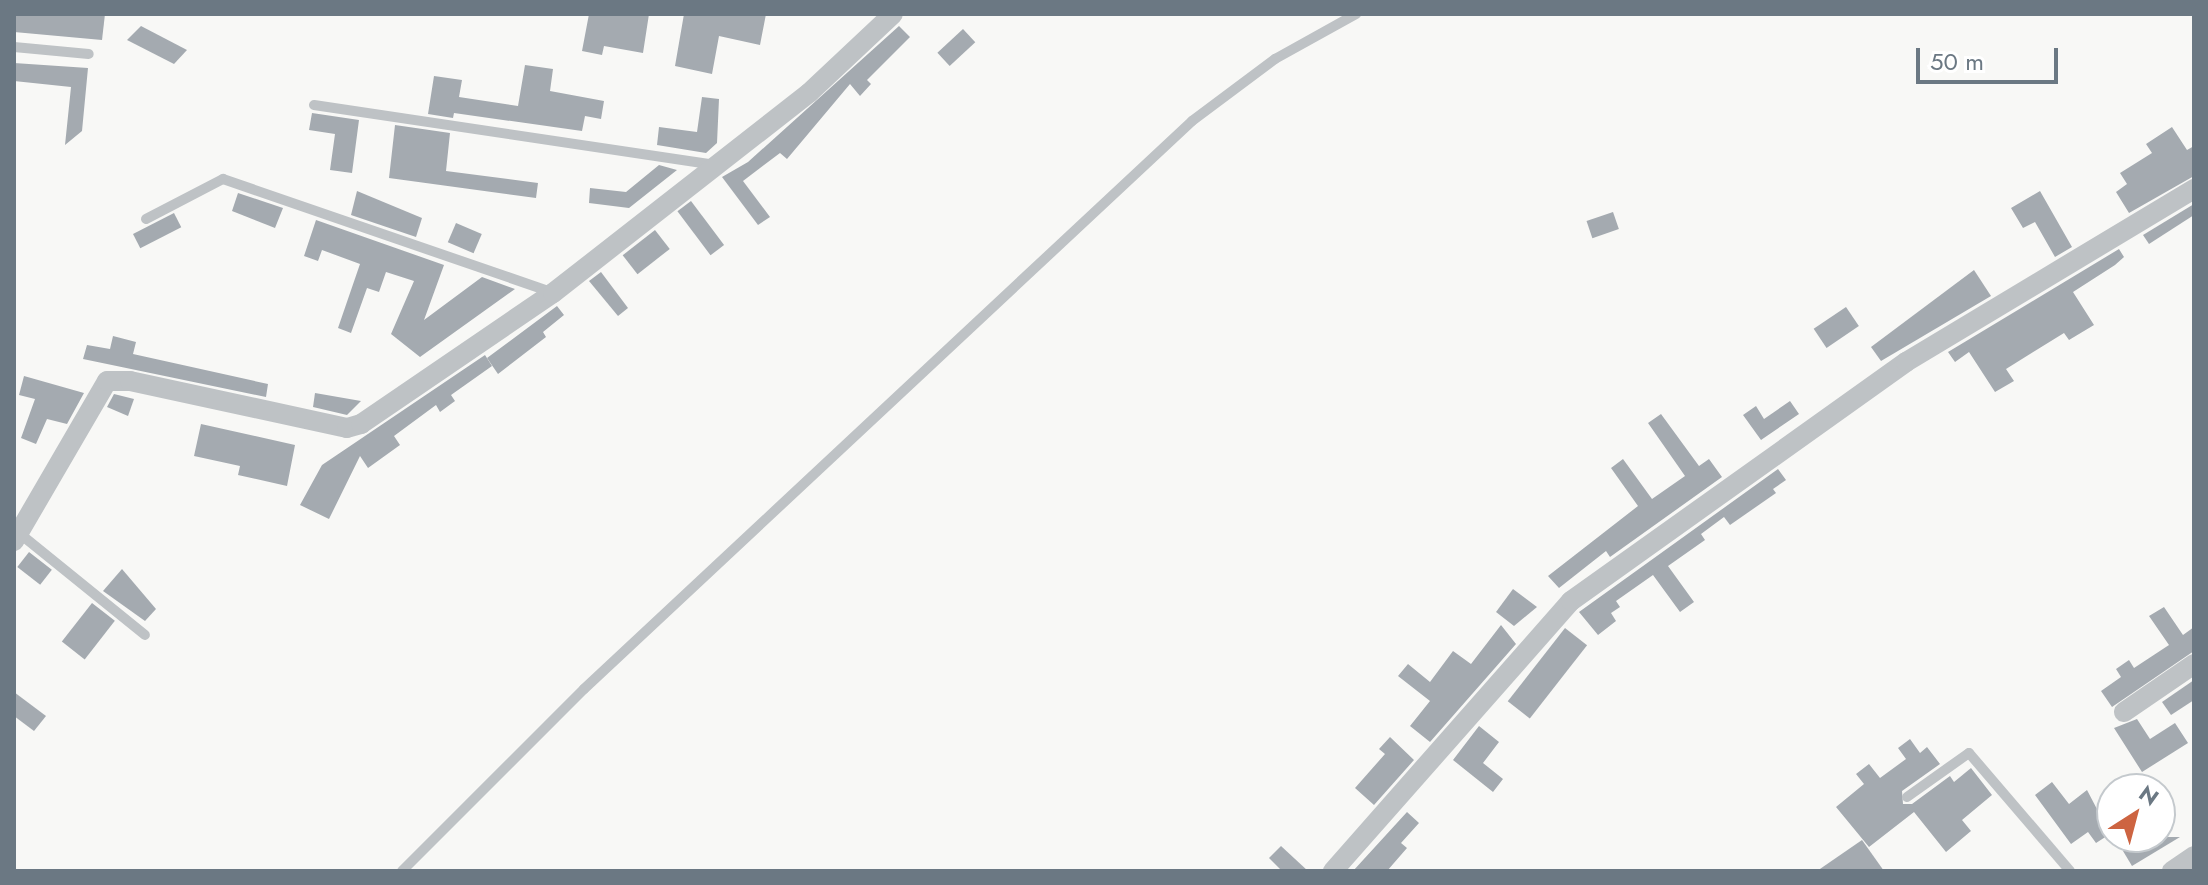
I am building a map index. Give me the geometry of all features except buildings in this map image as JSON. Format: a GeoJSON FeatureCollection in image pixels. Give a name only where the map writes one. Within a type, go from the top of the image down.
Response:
{"type":"FeatureCollection","features":[{"type":"Feature","properties":{"kind":"street"},"geometry":{"type":"LineString","coordinates":[[16,537],[107,381],[130,381],[353,428],[553,293],[809,93],[887,15]]}},
{"type":"Feature","properties":{"kind":"street"},"geometry":{"type":"LineString","coordinates":[[1333,871],[1571,601],[1906,362],[2194,189]]}},
{"type":"Feature","properties":{"kind":"street"},"geometry":{"type":"LineString","coordinates":[[2124,712],[2194,664]]}},
{"type":"Feature","properties":{"kind":"street"},"geometry":{"type":"LineString","coordinates":[[2172,871],[2194,856]]}},
{"type":"Feature","properties":{"kind":"lane"},"geometry":{"type":"LineString","coordinates":[[402,871],[584,689],[1192,121],[1275,59],[1356,14]]}},
{"type":"Feature","properties":{"kind":"lane"},"geometry":{"type":"LineString","coordinates":[[14,47],[89,54]]}},
{"type":"Feature","properties":{"kind":"lane"},"geometry":{"type":"LineString","coordinates":[[314,105],[718,165]]}},
{"type":"Feature","properties":{"kind":"lane"},"geometry":{"type":"LineString","coordinates":[[146,219],[223,179],[553,293]]}},
{"type":"Feature","properties":{"kind":"lane"},"geometry":{"type":"LineString","coordinates":[[16,537],[145,635]]}},
{"type":"Feature","properties":{"kind":"lane"},"geometry":{"type":"LineString","coordinates":[[1907,797],[1969,753],[2070,871]]}}]}
